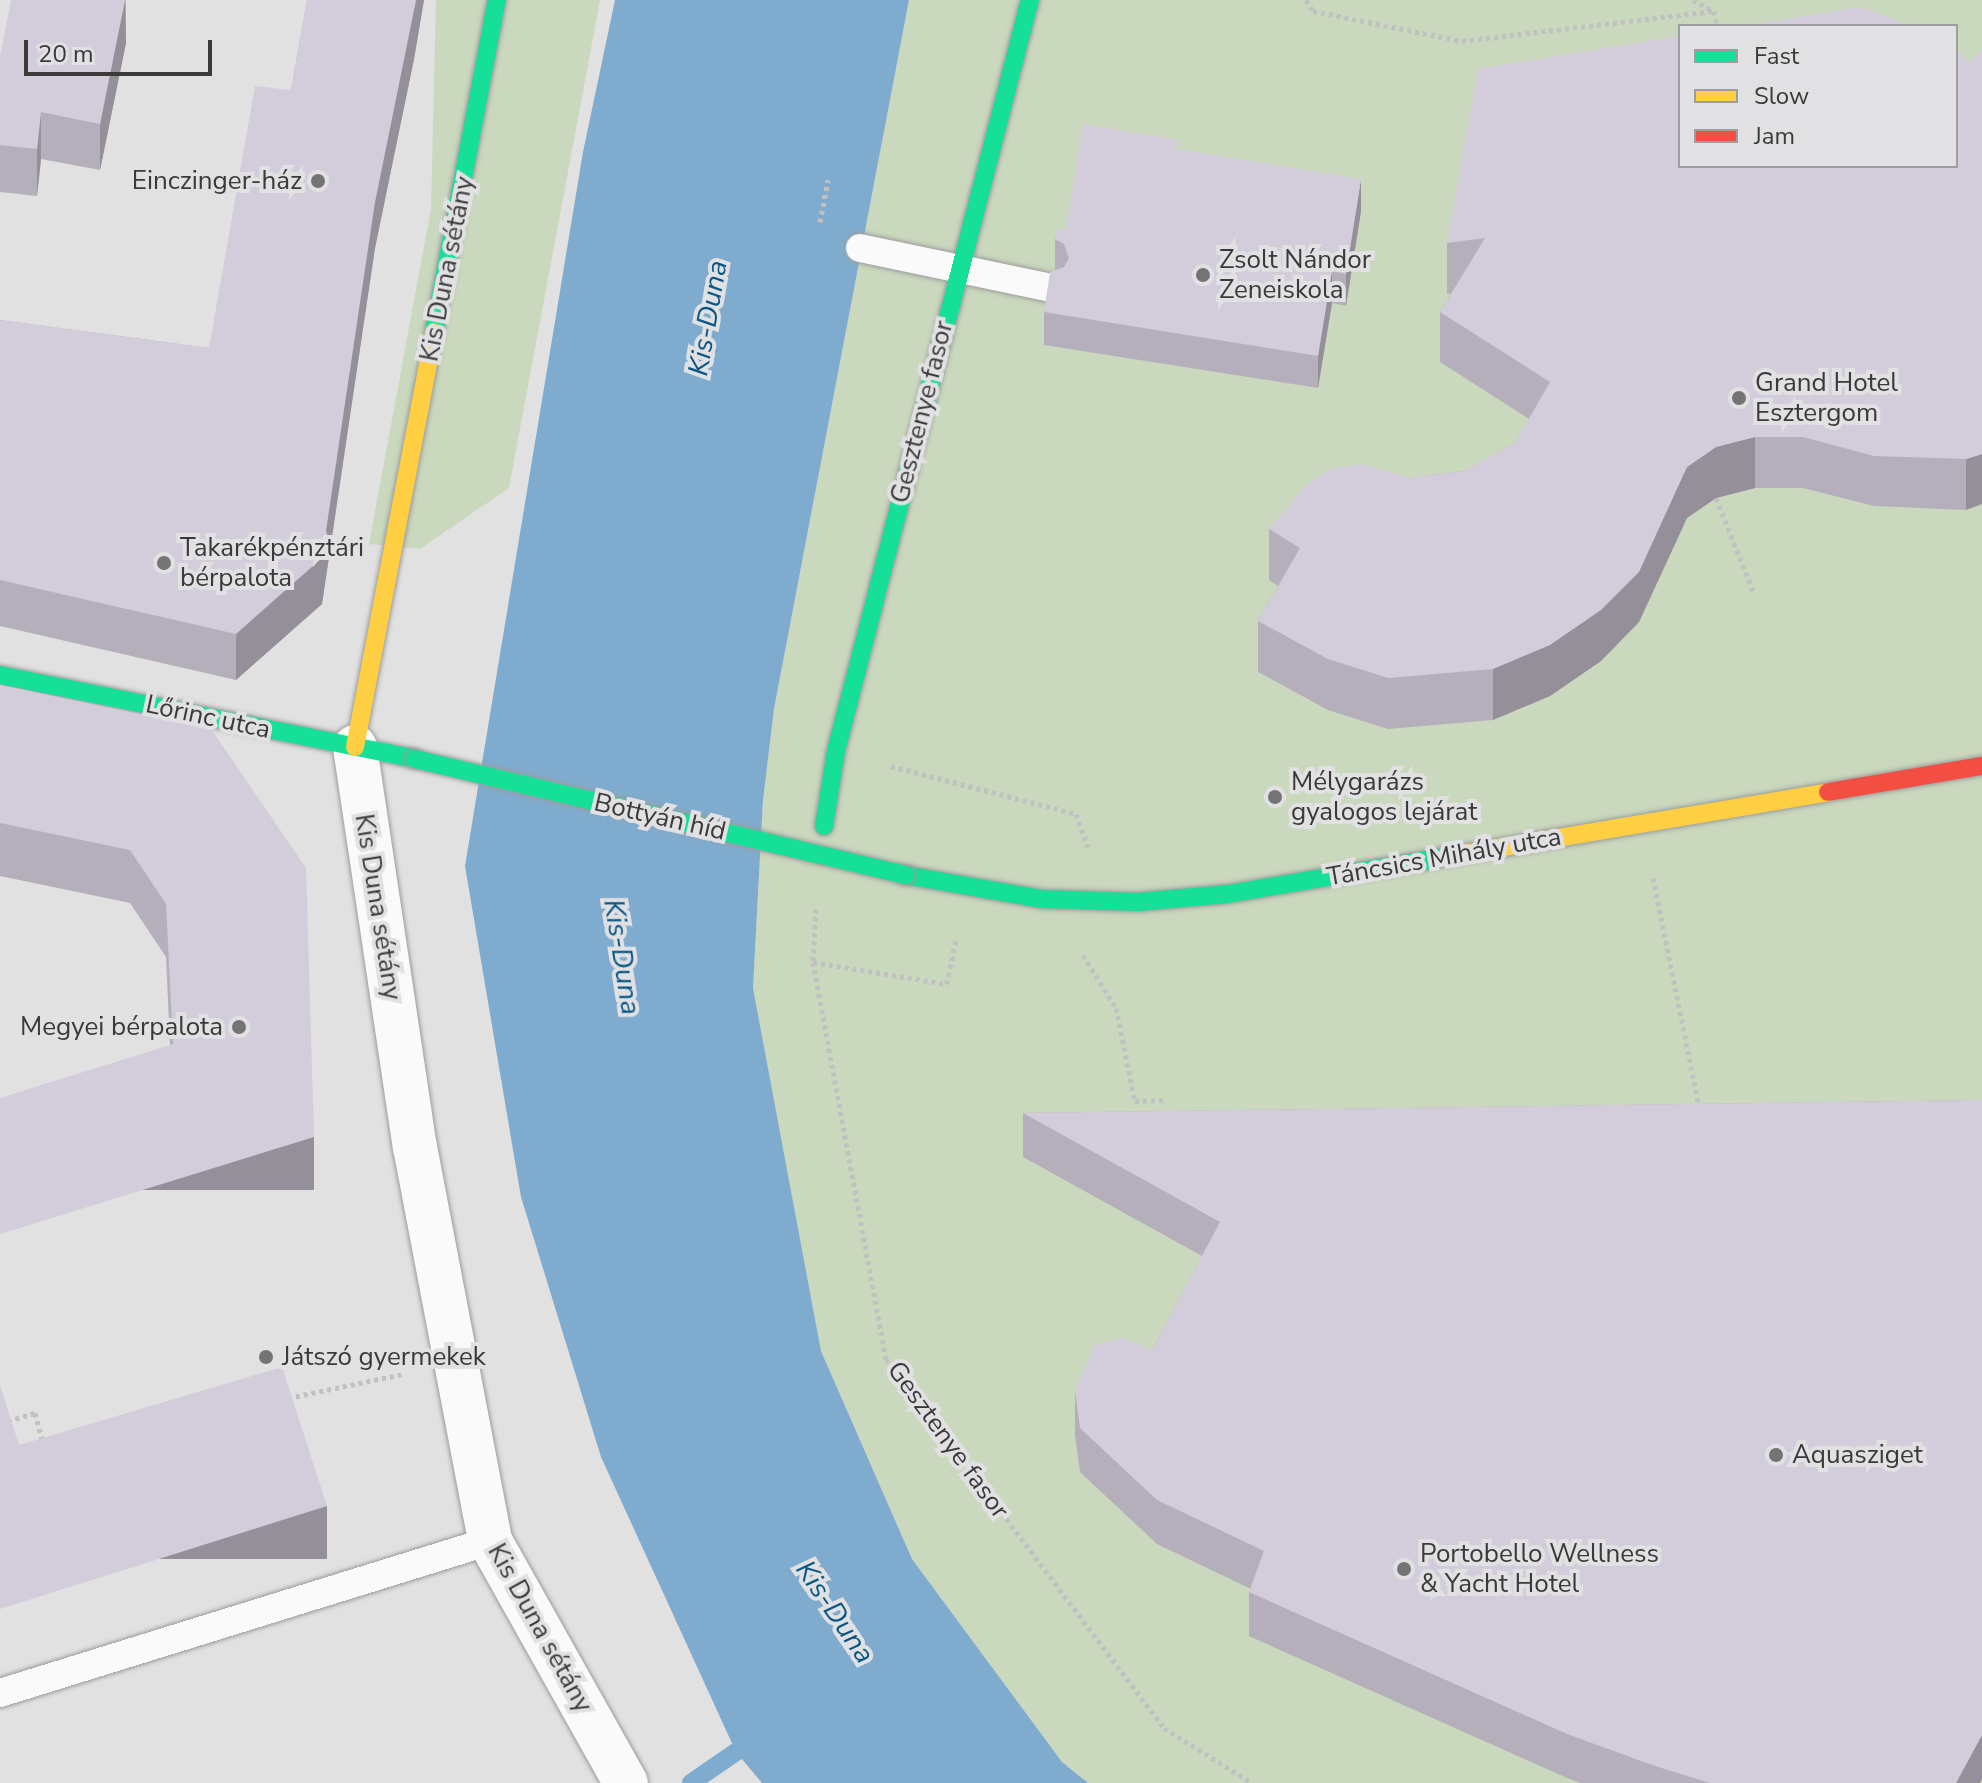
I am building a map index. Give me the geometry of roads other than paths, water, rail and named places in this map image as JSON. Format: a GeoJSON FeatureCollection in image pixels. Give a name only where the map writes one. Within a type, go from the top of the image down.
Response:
{"type":"FeatureCollection","features":[{"type":"Feature","properties":{"kind":"street","name":"Kis Duna sétány"},"geometry":{"type":"LineString","coordinates":[[497,0],[355,747],[415,1147],[490,1541],[626,1783]]}},
{"type":"Feature","properties":{"kind":"street","name":"Gesztenye fasor"},"geometry":{"type":"LineString","coordinates":[[824,826],[836,751],[958,268],[1030,0]]}},
{"type":"Feature","properties":{"kind":"street","name":"Lőrinc utca"},"geometry":{"type":"LineString","coordinates":[[0,675],[415,759]]}},
{"type":"Feature","properties":{"kind":"street","name":"Bottyán híd"},"geometry":{"type":"LineString","coordinates":[[415,759],[905,875]]}},
{"type":"Feature","properties":{"kind":"street","name":"Táncsics Mihály utca"},"geometry":{"type":"LineString","coordinates":[[905,875],[1041,899],[1138,902],[1228,894],[1982,766]]}},
{"type":"Feature","properties":{"kind":"lane"},"geometry":{"type":"LineString","coordinates":[[860,248],[1052,288]]}},
{"type":"Feature","properties":{"kind":"lane"},"geometry":{"type":"LineString","coordinates":[[0,1693],[490,1541]]}},
{"type":"Feature","properties":{"kind":"water","name":"Kis-Duna"},"geometry":{"type":"Polygon","coordinates":[[[615,0],[909,0],[774,709],[763,800],[753,988],[821,1351],[912,1559],[1062,1762],[1088,1783],[762,1783],[736,1752],[601,1457],[521,1197],[465,866],[583,152],[615,0]]]}},
{"type":"Feature","properties":{"kind":"waterway"},"geometry":{"type":"LineString","coordinates":[[691,1783],[736,1752]]}},
{"type":"Feature","properties":{"kind":"place","name":"Einczinger-ház"},"geometry":{"type":"Point","coordinates":[318,181]}},
{"type":"Feature","properties":{"kind":"place","name":"Zsolt Nándor Zeneiskola"},"geometry":{"type":"Point","coordinates":[1203,275]}},
{"type":"Feature","properties":{"kind":"place","name":"Grand Hotel Esztergom"},"geometry":{"type":"Point","coordinates":[1739,398]}},
{"type":"Feature","properties":{"kind":"place","name":"Takarékpénztári bérpalota"},"geometry":{"type":"Point","coordinates":[164,563]}},
{"type":"Feature","properties":{"kind":"place","name":"Mélygarázs gyalogos lejárat"},"geometry":{"type":"Point","coordinates":[1275,797]}},
{"type":"Feature","properties":{"kind":"place","name":"Megyei bérpalota"},"geometry":{"type":"Point","coordinates":[239,1027]}},
{"type":"Feature","properties":{"kind":"place","name":"Játszó gyermekek"},"geometry":{"type":"Point","coordinates":[266,1357]}},
{"type":"Feature","properties":{"kind":"place","name":"Aquasziget"},"geometry":{"type":"Point","coordinates":[1776,1455]}},
{"type":"Feature","properties":{"kind":"place","name":"Portobello Wellness & Yacht Hotel"},"geometry":{"type":"Point","coordinates":[1404,1569]}}]}
